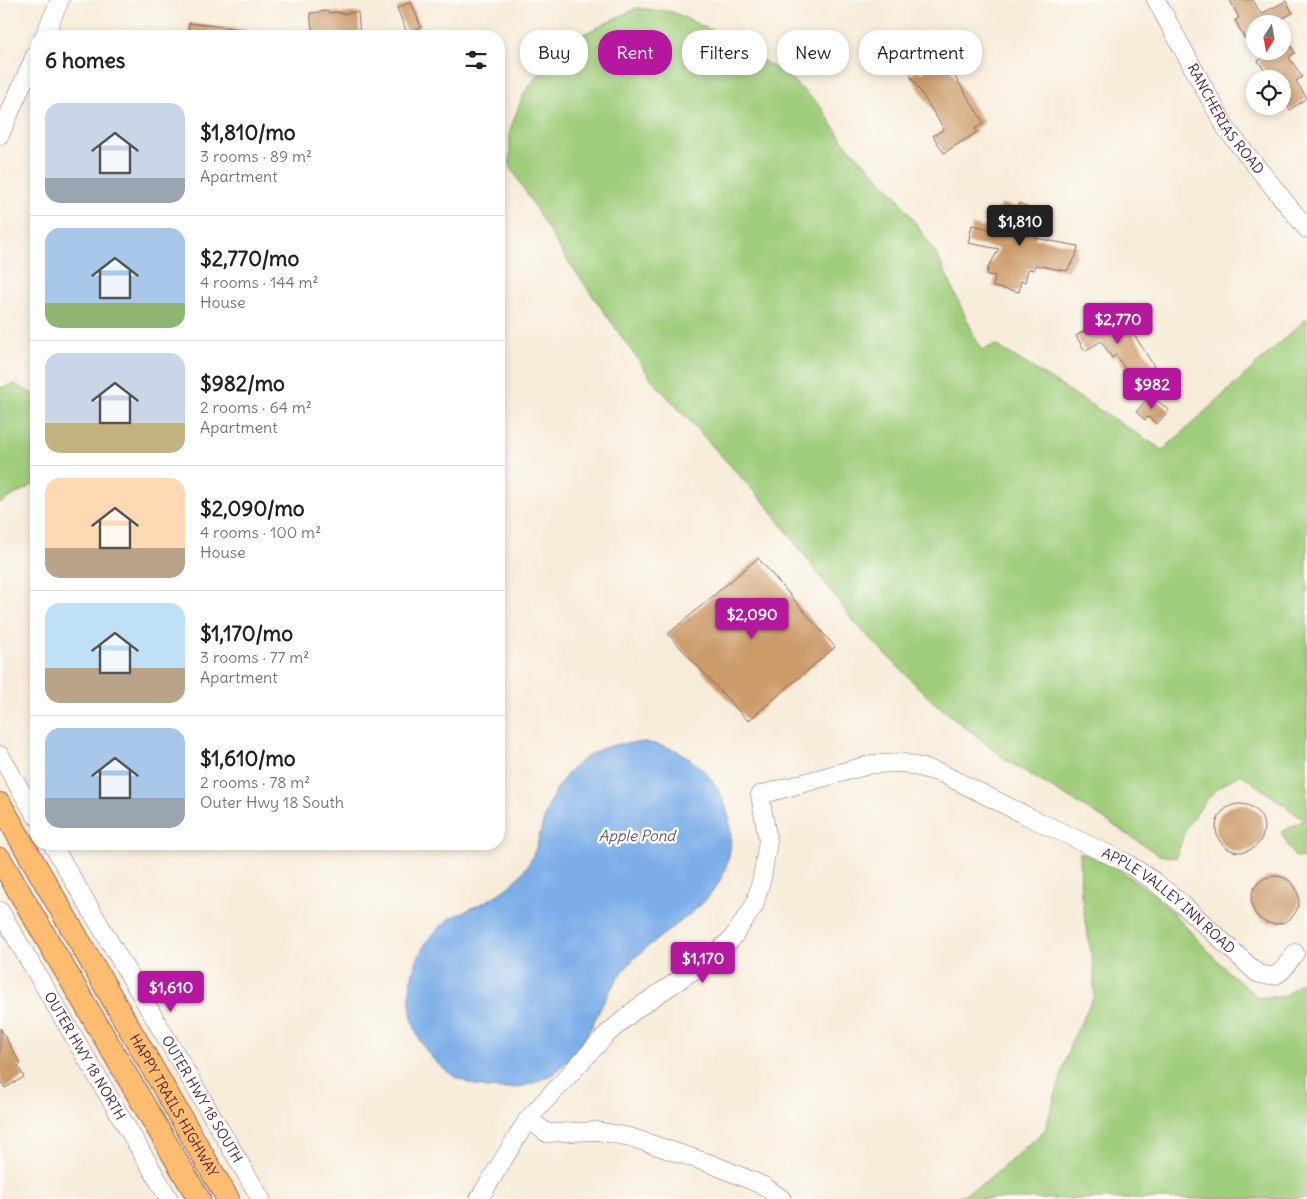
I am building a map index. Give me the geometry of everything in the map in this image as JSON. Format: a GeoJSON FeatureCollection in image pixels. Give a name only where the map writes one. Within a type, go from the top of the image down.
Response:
{"type":"FeatureCollection","features":[{"type":"Feature","properties":{"kind":"main road","name":"HAPPY TRAILS HIGHWAY"},"geometry":{"type":"LineString","coordinates":[[0,804],[228,1199]]}},
{"type":"Feature","properties":{"kind":"main road","name":"HAPPY TRAILS HIGHWAY"},"geometry":{"type":"LineString","coordinates":[[0,859],[199,1199]]}},
{"type":"Feature","properties":{"kind":"street"},"geometry":{"type":"LineString","coordinates":[[47,30],[60,0]]}},
{"type":"Feature","properties":{"kind":"street","name":"RANCHERIAS ROAD"},"geometry":{"type":"LineString","coordinates":[[1156,0],[1227,130],[1307,228]]}},
{"type":"Feature","properties":{"kind":"street"},"geometry":{"type":"LineString","coordinates":[[0,134],[30,66]]}},
{"type":"Feature","properties":{"kind":"street"},"geometry":{"type":"LineString","coordinates":[[0,755],[30,806]]}},
{"type":"Feature","properties":{"kind":"street","name":"APPLE VALLEY INN ROAD"},"geometry":{"type":"LineString","coordinates":[[528,1119],[607,1034],[636,1009],[694,970],[731,940],[754,906],[762,878],[768,841],[760,795],[872,764],[904,763],[941,774],[1125,862],[1154,881],[1181,903],[1257,973],[1268,977],[1279,974],[1295,953]]}},
{"type":"Feature","properties":{"kind":"street","name":"OUTER HWY 18 SOUTH"},"geometry":{"type":"LineString","coordinates":[[56,850],[261,1199]]}},
{"type":"Feature","properties":{"kind":"street","name":"OUTER HWY 18 NORTH"},"geometry":{"type":"LineString","coordinates":[[0,911],[169,1199]]}},
{"type":"Feature","properties":{"kind":"street"},"geometry":{"type":"LineString","coordinates":[[479,1199],[528,1119],[547,1133],[597,1131],[630,1137],[714,1165],[764,1186],[782,1199]]}},
{"type":"Feature","properties":{"kind":"green space"},"geometry":{"type":"Polygon","coordinates":[[[637,8],[673,12],[711,30],[682,30],[682,75],[767,75],[767,63],[777,69],[777,75],[788,76],[821,107],[843,141],[896,195],[937,255],[981,350],[996,345],[1163,450],[1307,318],[1307,859],[1294,856],[1281,832],[1304,820],[1241,774],[1220,786],[1204,803],[1186,828],[1176,858],[1159,855],[1104,819],[1009,762],[931,700],[853,621],[771,510],[653,381],[561,251],[510,166],[510,130],[524,93],[539,75],[588,75],[588,32],[637,8]]]}},
{"type":"Feature","properties":{"kind":"green space"},"geometry":{"type":"Polygon","coordinates":[[[15,384],[30,393],[30,486],[0,503],[0,388],[15,384]]]}},
{"type":"Feature","properties":{"kind":"green space"},"geometry":{"type":"Polygon","coordinates":[[[1080,852],[1118,869],[1157,896],[1228,972],[1258,997],[1283,997],[1304,980],[1307,970],[1307,1199],[955,1199],[985,1183],[1045,1130],[1071,1043],[1094,996],[1094,970],[1081,895],[1080,852]]]}},
{"type":"Feature","properties":{"kind":"water","name":"Apple Pond"},"geometry":{"type":"Polygon","coordinates":[[[645,742],[677,751],[688,758],[702,769],[714,783],[722,798],[731,832],[730,850],[726,867],[718,884],[710,895],[689,915],[652,943],[631,962],[617,980],[575,1053],[561,1068],[543,1079],[519,1087],[501,1089],[475,1085],[451,1074],[436,1062],[424,1047],[416,1031],[411,1014],[412,978],[417,960],[426,943],[449,919],[495,896],[517,879],[534,854],[551,799],[572,769],[591,754],[602,749],[618,744],[645,742]]]}},
{"type":"Feature","properties":{"kind":"building"},"geometry":{"type":"Polygon","coordinates":[[[1230,0],[1253,0],[1261,14],[1286,1],[1293,13],[1289,15],[1246,15],[1245,39],[1235,20],[1239,18],[1230,0]]]}},
{"type":"Feature","properties":{"kind":"building"},"geometry":{"type":"Polygon","coordinates":[[[411,2],[421,27],[414,30],[406,30],[397,8],[411,2]]]}},
{"type":"Feature","properties":{"kind":"building"},"geometry":{"type":"Polygon","coordinates":[[[328,11],[328,13],[340,12],[340,14],[358,12],[360,30],[312,30],[310,13],[328,11]]]}},
{"type":"Feature","properties":{"kind":"building"},"geometry":{"type":"Polygon","coordinates":[[[189,23],[248,30],[188,30],[189,23]]]}},
{"type":"Feature","properties":{"kind":"building"},"geometry":{"type":"Polygon","coordinates":[[[1291,47],[1295,53],[1291,56],[1291,47]]]}},
{"type":"Feature","properties":{"kind":"building"},"geometry":{"type":"Polygon","coordinates":[[[1291,60],[1302,77],[1296,81],[1307,98],[1291,109],[1291,70],[1264,70],[1258,61],[1291,60]]]}},
{"type":"Feature","properties":{"kind":"building"},"geometry":{"type":"Polygon","coordinates":[[[910,75],[954,75],[984,123],[975,129],[977,132],[944,153],[933,136],[944,129],[910,75]]]}},
{"type":"Feature","properties":{"kind":"building"},"geometry":{"type":"Polygon","coordinates":[[[1020,203],[1040,212],[1035,238],[1078,246],[1076,256],[1067,271],[1035,265],[1034,270],[1028,269],[1025,282],[1021,281],[1019,292],[993,287],[995,276],[987,275],[988,268],[999,249],[968,243],[972,225],[996,230],[1001,204],[1017,207],[1020,203]]]}},
{"type":"Feature","properties":{"kind":"building"},"geometry":{"type":"Polygon","coordinates":[[[1121,314],[1154,366],[1132,380],[1116,355],[1112,358],[1101,341],[1085,351],[1076,336],[1098,322],[1101,327],[1121,314]]]}},
{"type":"Feature","properties":{"kind":"building"},"geometry":{"type":"Polygon","coordinates":[[[1150,395],[1169,410],[1157,424],[1148,417],[1145,420],[1136,412],[1150,395]]]}},
{"type":"Feature","properties":{"kind":"building"},"geometry":{"type":"Polygon","coordinates":[[[758,558],[835,647],[748,721],[668,634],[758,558]]]}},
{"type":"Feature","properties":{"kind":"building"},"geometry":{"type":"Polygon","coordinates":[[[1235,804],[1245,804],[1254,808],[1260,814],[1264,828],[1260,842],[1254,848],[1245,852],[1235,852],[1226,848],[1220,842],[1216,833],[1216,823],[1220,814],[1226,808],[1235,804]]]}},
{"type":"Feature","properties":{"kind":"building"},"geometry":{"type":"Polygon","coordinates":[[[1275,876],[1284,878],[1292,883],[1297,891],[1299,900],[1297,909],[1292,917],[1284,922],[1275,924],[1266,922],[1258,917],[1253,909],[1251,900],[1253,891],[1258,883],[1266,878],[1275,876]]]}},
{"type":"Feature","properties":{"kind":"building"},"geometry":{"type":"Polygon","coordinates":[[[0,1028],[21,1064],[18,1066],[24,1077],[5,1088],[0,1080],[0,1028]]]}}]}
